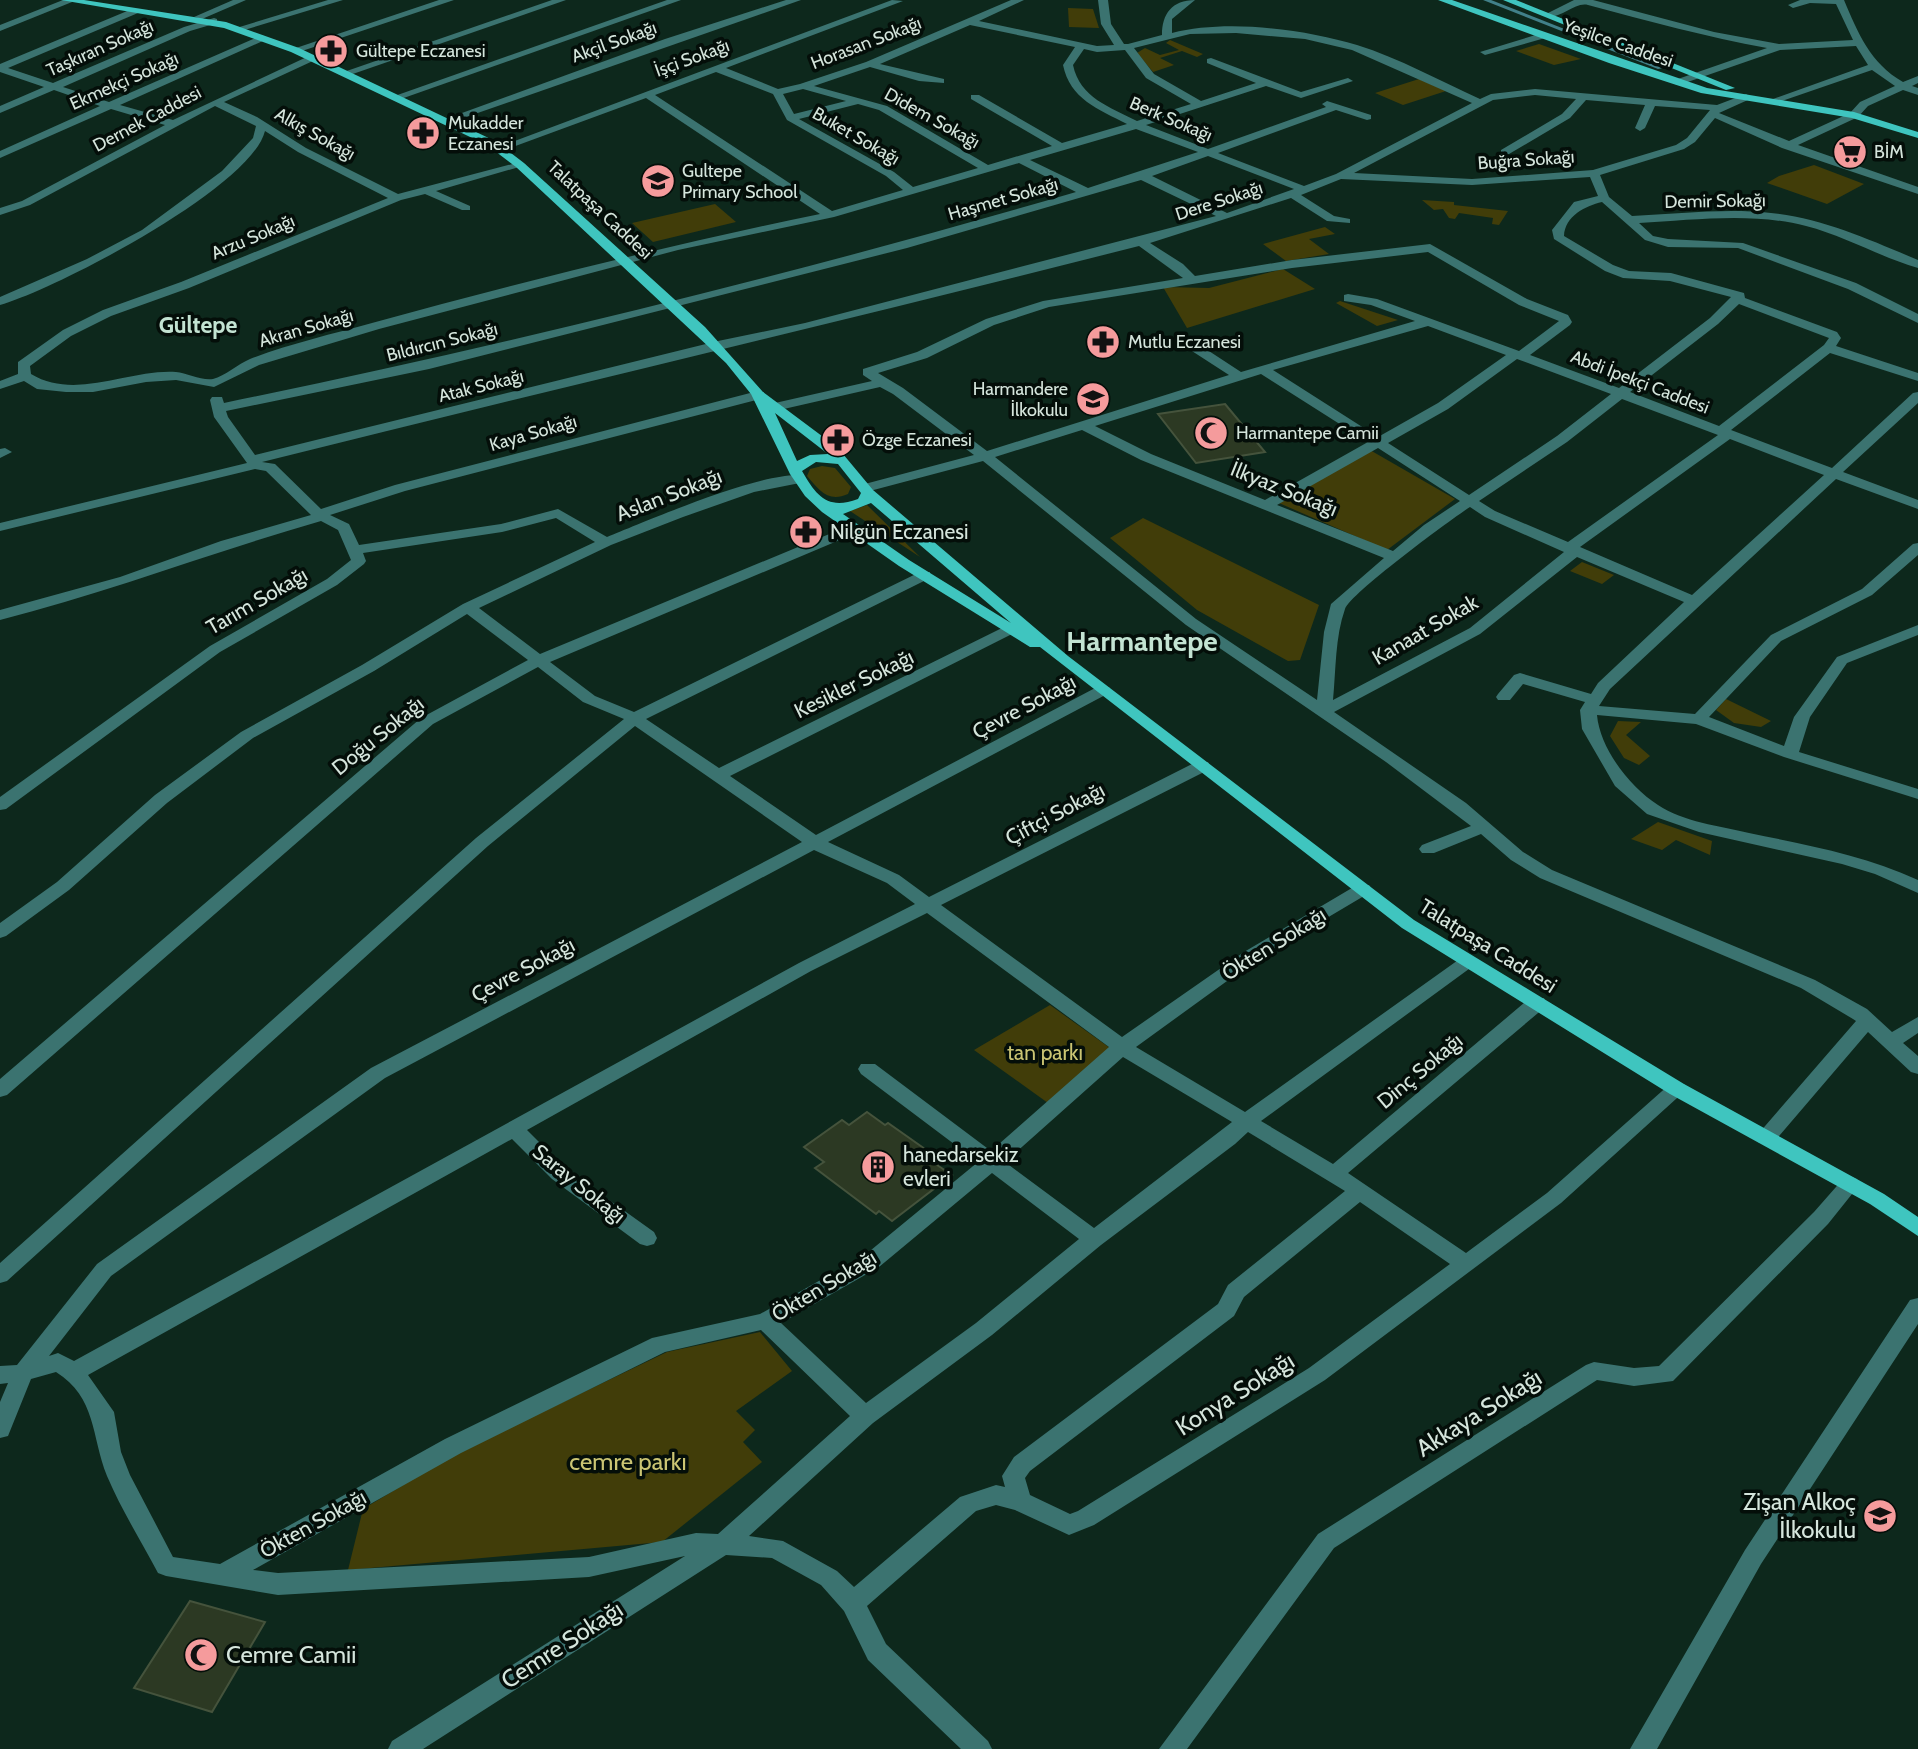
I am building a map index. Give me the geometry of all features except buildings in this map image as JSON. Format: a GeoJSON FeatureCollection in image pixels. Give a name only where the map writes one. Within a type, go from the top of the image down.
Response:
{"type":"FeatureCollection","features":[{"type":"Feature","properties":{"kind":"main road","name":"Talatpaşa Caddesi"},"geometry":{"type":"LineString","coordinates":[[69,0],[214,21],[238,29],[295,50],[498,149],[520,165],[718,345],[759,395],[798,475]]}},
{"type":"Feature","properties":{"kind":"main road","name":"Yeşilce Caddesi"},"geometry":{"type":"LineString","coordinates":[[1443,0],[1705,90],[1854,115],[1918,135]]}},
{"type":"Feature","properties":{"kind":"main road","name":"Yeşilce Caddesi"},"geometry":{"type":"LineString","coordinates":[[1508,0],[1702,76],[1746,97]]}},
{"type":"Feature","properties":{"kind":"main road","name":"Talatpaşa Caddesi"},"geometry":{"type":"LineString","coordinates":[[759,395],[841,461]]}},
{"type":"Feature","properties":{"kind":"main road"},"geometry":{"type":"LineString","coordinates":[[817,458],[841,461],[867,491],[864,502],[850,508],[833,509],[818,503],[798,475],[802,463],[817,458]]}},
{"type":"Feature","properties":{"kind":"main road","name":"Talatpaşa Caddesi"},"geometry":{"type":"LineString","coordinates":[[867,491],[1063,659],[1408,924],[1677,1089],[1916,1223]]}},
{"type":"Feature","properties":{"kind":"main road","name":"Talatpaşa Caddesi"},"geometry":{"type":"LineString","coordinates":[[818,503],[1009,631],[1063,659]]}},
{"type":"Feature","properties":{"kind":"street"},"geometry":{"type":"LineString","coordinates":[[0,28],[69,0]]}},
{"type":"Feature","properties":{"kind":"street"},"geometry":{"type":"LineString","coordinates":[[196,19],[241,0]]}},
{"type":"Feature","properties":{"kind":"street"},"geometry":{"type":"LineString","coordinates":[[238,29],[338,0]]}},
{"type":"Feature","properties":{"kind":"street"},"geometry":{"type":"LineString","coordinates":[[295,50],[449,0]]}},
{"type":"Feature","properties":{"kind":"street"},"geometry":{"type":"LineString","coordinates":[[343,74],[561,0]]}},
{"type":"Feature","properties":{"kind":"street"},"geometry":{"type":"LineString","coordinates":[[394,98],[676,0]]}},
{"type":"Feature","properties":{"kind":"street","name":"Akçil Sokağı"},"geometry":{"type":"LineString","coordinates":[[445,121],[668,41],[796,0]]}},
{"type":"Feature","properties":{"kind":"street","name":"Horasan Sokağı"},"geometry":{"type":"LineString","coordinates":[[803,86],[870,64],[1019,0]]}},
{"type":"Feature","properties":{"kind":"street"},"geometry":{"type":"LineString","coordinates":[[1103,0],[1105,24],[1150,76],[1201,105]]}},
{"type":"Feature","properties":{"kind":"street"},"geometry":{"type":"LineString","coordinates":[[1167,35],[1167,19],[1187,0]]}},
{"type":"Feature","properties":{"kind":"street"},"geometry":{"type":"LineString","coordinates":[[1549,15],[1582,0],[1713,35],[1779,47],[1860,43]]}},
{"type":"Feature","properties":{"kind":"street"},"geometry":{"type":"LineString","coordinates":[[1793,5],[1810,0],[1839,1],[1871,67],[1899,86],[1918,92]]}},
{"type":"Feature","properties":{"kind":"street","name":"İşçi Sokağı"},"geometry":{"type":"LineString","coordinates":[[498,149],[898,1]]}},
{"type":"Feature","properties":{"kind":"street"},"geometry":{"type":"LineString","coordinates":[[0,69],[135,11]]}},
{"type":"Feature","properties":{"kind":"street","name":"Taşkıran Sokağı"},"geometry":{"type":"LineString","coordinates":[[0,110],[187,29],[214,21]]}},
{"type":"Feature","properties":{"kind":"street"},"geometry":{"type":"LineString","coordinates":[[967,21],[1081,46],[1124,48],[1167,35],[1236,30],[1316,39],[1355,48],[1478,102]]}},
{"type":"Feature","properties":{"kind":"street"},"geometry":{"type":"LineString","coordinates":[[1485,52],[1542,36]]}},
{"type":"Feature","properties":{"kind":"street","name":"Ekmekçi Sokağı"},"geometry":{"type":"LineString","coordinates":[[0,155],[262,38]]}},
{"type":"Feature","properties":{"kind":"street","name":"Berk Sokağı"},"geometry":{"type":"LineString","coordinates":[[1081,46],[1068,65],[1071,79],[1085,97],[1136,125],[1298,192],[1331,219],[1346,220]]}},
{"type":"Feature","properties":{"kind":"street"},"geometry":{"type":"LineString","coordinates":[[1679,82],[1779,47]]}},
{"type":"Feature","properties":{"kind":"street","name":"Dernek Caddesi"},"geometry":{"type":"LineString","coordinates":[[0,212],[26,203],[215,102],[311,58]]}},
{"type":"Feature","properties":{"kind":"street"},"geometry":{"type":"LineString","coordinates":[[1212,61],[1266,83],[1367,117]]}},
{"type":"Feature","properties":{"kind":"street"},"geometry":{"type":"LineString","coordinates":[[870,64],[919,78],[940,80]]}},
{"type":"Feature","properties":{"kind":"street"},"geometry":{"type":"LineString","coordinates":[[1775,100],[1871,67]]}},
{"type":"Feature","properties":{"kind":"street"},"geometry":{"type":"LineString","coordinates":[[716,68],[777,92]]}},
{"type":"Feature","properties":{"kind":"street"},"geometry":{"type":"LineString","coordinates":[[0,69],[110,106],[174,124]]}},
{"type":"Feature","properties":{"kind":"street"},"geometry":{"type":"LineString","coordinates":[[1786,146],[1854,115],[1864,104],[1918,79]]}},
{"type":"Feature","properties":{"kind":"street"},"geometry":{"type":"LineString","coordinates":[[1301,95],[1348,81]]}},
{"type":"Feature","properties":{"kind":"street","name":"Akran Sokağı"},"geometry":{"type":"LineString","coordinates":[[214,383],[254,362],[312,344],[677,247],[830,215],[1136,125],[1266,83]]}},
{"type":"Feature","properties":{"kind":"street","name":"Didem Sokağı"},"geometry":{"type":"LineString","coordinates":[[777,92],[803,86],[883,108],[987,169]]}},
{"type":"Feature","properties":{"kind":"street","name":"Buket Sokağı"},"geometry":{"type":"LineString","coordinates":[[777,92],[791,118],[890,174],[912,192]]}},
{"type":"Feature","properties":{"kind":"street","name":"Dere Sokağı"},"geometry":{"type":"LineString","coordinates":[[718,345],[806,327],[1141,242],[1227,217],[1340,176],[1478,102],[1513,93],[1584,96],[1716,111]]}},
{"type":"Feature","properties":{"kind":"street"},"geometry":{"type":"LineString","coordinates":[[647,94],[830,215]]}},
{"type":"Feature","properties":{"kind":"street"},"geometry":{"type":"LineString","coordinates":[[1505,152],[1566,116],[1584,96]]}},
{"type":"Feature","properties":{"kind":"street"},"geometry":{"type":"LineString","coordinates":[[975,97],[1061,147]]}},
{"type":"Feature","properties":{"kind":"street"},"geometry":{"type":"LineString","coordinates":[[1594,173],[1680,147],[1691,140],[1716,111],[1746,97]]}},
{"type":"Feature","properties":{"kind":"street"},"geometry":{"type":"LineString","coordinates":[[791,118],[861,101]]}},
{"type":"Feature","properties":{"kind":"street","name":"Alkış Sokağı"},"geometry":{"type":"LineString","coordinates":[[215,102],[262,124],[302,150],[397,198]]}},
{"type":"Feature","properties":{"kind":"street"},"geometry":{"type":"LineString","coordinates":[[1640,128],[1651,103]]}},
{"type":"Feature","properties":{"kind":"street","name":"Haşmet Sokağı"},"geometry":{"type":"LineString","coordinates":[[673,304],[903,246],[1088,193],[1336,107]]}},
{"type":"Feature","properties":{"kind":"street"},"geometry":{"type":"LineString","coordinates":[[1716,111],[1786,146],[1918,191]]}},
{"type":"Feature","properties":{"kind":"street"},"geometry":{"type":"LineString","coordinates":[[0,301],[91,262],[146,232],[226,173],[258,139],[262,124]]}},
{"type":"Feature","properties":{"kind":"street"},"geometry":{"type":"LineString","coordinates":[[1022,159],[1088,193]]}},
{"type":"Feature","properties":{"kind":"street","name":"Arzu Sokağı"},"geometry":{"type":"LineString","coordinates":[[25,376],[23,365],[38,352],[107,313],[397,198],[520,165]]}},
{"type":"Feature","properties":{"kind":"street","name":"Buğra Sokağı"},"geometry":{"type":"LineString","coordinates":[[1340,176],[1472,182],[1594,173],[1604,198],[1657,242],[1727,243],[1781,258],[1852,286],[1918,319]]}},
{"type":"Feature","properties":{"kind":"street"},"geometry":{"type":"LineString","coordinates":[[1142,176],[1227,217]]}},
{"type":"Feature","properties":{"kind":"street"},"geometry":{"type":"LineString","coordinates":[[425,190],[466,208]]}},
{"type":"Feature","properties":{"kind":"street"},"geometry":{"type":"LineString","coordinates":[[1324,711],[1336,609],[1394,557],[1465,501],[1562,439],[1714,321],[1740,296],[1671,277],[1627,275],[1609,268],[1558,237],[1558,230],[1578,204],[1604,198]]}},
{"type":"Feature","properties":{"kind":"street","name":"Demir Sokağı"},"geometry":{"type":"LineString","coordinates":[[1630,220],[1772,216],[1836,233],[1918,264]]}},
{"type":"Feature","properties":{"kind":"street"},"geometry":{"type":"LineString","coordinates":[[1141,242],[1179,267],[1193,281]]}},
{"type":"Feature","properties":{"kind":"street"},"geometry":{"type":"LineString","coordinates":[[1266,505],[1443,406],[1562,326],[1566,322],[1564,318],[1523,302],[1430,248],[1292,264],[1193,281],[1143,286],[1047,304],[990,322],[922,355],[868,372],[985,456],[1191,622],[1460,807],[1481,828],[1546,874],[1808,984],[1867,1021],[1918,1067]]}},
{"type":"Feature","properties":{"kind":"street","name":"Abdi İpekçi Caddesi"},"geometry":{"type":"LineString","coordinates":[[1348,298],[1373,302],[1918,505]]}},
{"type":"Feature","properties":{"kind":"street"},"geometry":{"type":"LineString","coordinates":[[1737,299],[1833,335],[1835,338],[1828,348],[1918,377]]}},
{"type":"Feature","properties":{"kind":"street","name":"Bıldırcın Sokağı"},"geometry":{"type":"LineString","coordinates":[[219,408],[429,365],[673,304]]}},
{"type":"Feature","properties":{"kind":"street"},"geometry":{"type":"LineString","coordinates":[[867,491],[1239,376],[1427,322]]}},
{"type":"Feature","properties":{"kind":"street"},"geometry":{"type":"LineString","coordinates":[[1182,340],[1239,376]]}},
{"type":"Feature","properties":{"kind":"street","name":"Atak Sokağı"},"geometry":{"type":"LineString","coordinates":[[0,527],[718,345]]}},
{"type":"Feature","properties":{"kind":"street","name":"Kanaat Sokak"},"geometry":{"type":"LineString","coordinates":[[1324,711],[1475,631],[1571,550],[1725,432],[1828,348]]}},
{"type":"Feature","properties":{"kind":"street"},"geometry":{"type":"LineString","coordinates":[[1263,369],[1465,501],[1571,550],[1694,601]]}},
{"type":"Feature","properties":{"kind":"street"},"geometry":{"type":"LineString","coordinates":[[0,385],[25,376],[41,386],[66,388],[93,388],[146,377],[176,376],[214,383],[221,417],[253,463],[270,467],[320,515],[344,527],[355,550]]}},
{"type":"Feature","properties":{"kind":"street"},"geometry":{"type":"LineString","coordinates":[[775,407],[882,383]]}},
{"type":"Feature","properties":{"kind":"street","name":"Kaya Sokağı"},"geometry":{"type":"LineString","coordinates":[[0,615],[125,580],[400,488],[759,395]]}},
{"type":"Feature","properties":{"kind":"street"},"geometry":{"type":"LineString","coordinates":[[1918,396],[1604,686],[1592,706],[1590,729],[1620,782],[1653,810],[1730,836],[1845,859],[1881,870],[1918,887]]}},
{"type":"Feature","properties":{"kind":"street","name":"İlkyaz Sokağı"},"geometry":{"type":"LineString","coordinates":[[1082,425],[1146,457],[1394,557]]}},
{"type":"Feature","properties":{"kind":"street","name":"Aslan Sokağı"},"geometry":{"type":"LineString","coordinates":[[355,550],[502,528],[558,513],[606,542],[720,496],[798,475]]}},
{"type":"Feature","properties":{"kind":"street","name":"Doğu Sokağı"},"geometry":{"type":"LineString","coordinates":[[0,1090],[427,721],[538,661],[856,528]]}},
{"type":"Feature","properties":{"kind":"street"},"geometry":{"type":"LineString","coordinates":[[0,932],[63,886],[161,799],[247,735],[368,668],[468,607],[606,542]]}},
{"type":"Feature","properties":{"kind":"street"},"geometry":{"type":"LineString","coordinates":[[1699,719],[1782,634],[1867,592],[1918,547]]}},
{"type":"Feature","properties":{"kind":"street","name":"Tarım Sokağı"},"geometry":{"type":"LineString","coordinates":[[0,804],[215,649],[332,582],[359,561],[355,550]]}},
{"type":"Feature","properties":{"kind":"street"},"geometry":{"type":"LineString","coordinates":[[0,1275],[482,842],[635,718],[925,575]]}},
{"type":"Feature","properties":{"kind":"street"},"geometry":{"type":"LineString","coordinates":[[468,607],[589,699],[635,718],[815,842],[893,879],[1122,1047],[1334,1174],[1466,1265]]}},
{"type":"Feature","properties":{"kind":"street"},"geometry":{"type":"LineString","coordinates":[[1790,754],[1802,718],[1842,660],[1918,629]]}},
{"type":"Feature","properties":{"kind":"street","name":"Kesikler Sokağı"},"geometry":{"type":"LineString","coordinates":[[718,775],[1009,631]]}},
{"type":"Feature","properties":{"kind":"street"},"geometry":{"type":"LineString","coordinates":[[1504,697],[1520,678],[1592,706],[1699,719],[1790,754],[1918,794]]}},
{"type":"Feature","properties":{"kind":"street","name":"Çevre Sokağı"},"geometry":{"type":"LineString","coordinates":[[0,1429],[11,1374],[104,1270],[378,1073],[1103,690]]}},
{"type":"Feature","properties":{"kind":"street","name":"Çiftçi Sokağı"},"geometry":{"type":"LineString","coordinates":[[74,1372],[805,967],[930,906],[1100,815],[1202,766]]}},
{"type":"Feature","properties":{"kind":"street"},"geometry":{"type":"LineString","coordinates":[[1428,849],[1481,828]]}},
{"type":"Feature","properties":{"kind":"street","name":"Ökten Sokağı"},"geometry":{"type":"LineString","coordinates":[[222,1575],[453,1446],[660,1344],[765,1321],[872,1261],[991,1162],[1122,1047],[1250,956],[1363,889]]}},
{"type":"Feature","properties":{"kind":"street","name":"Cemre Sokağı"},"geometry":{"type":"LineString","coordinates":[[401,1749],[725,1543],[865,1416],[984,1329],[1094,1239],[1228,1139],[1245,1122],[1466,962]]}},
{"type":"Feature","properties":{"kind":"street","name":"Dinç Sokağı"},"geometry":{"type":"LineString","coordinates":[[1334,1174],[1537,1003]]}},
{"type":"Feature","properties":{"kind":"street"},"geometry":{"type":"LineString","coordinates":[[1766,1138],[1867,1021]]}},
{"type":"Feature","properties":{"kind":"street"},"geometry":{"type":"LineString","coordinates":[[1891,1042],[1918,1024]]}},
{"type":"Feature","properties":{"kind":"street"},"geometry":{"type":"LineString","coordinates":[[868,1069],[1094,1239]]}},
{"type":"Feature","properties":{"kind":"street","name":"Konya Sokağı"},"geometry":{"type":"LineString","coordinates":[[1020,1501],[1069,1525],[1086,1518],[1317,1374],[1554,1198],[1677,1089]]}},
{"type":"Feature","properties":{"kind":"street","name":"Saray Sokağı"},"geometry":{"type":"LineString","coordinates":[[513,1128],[559,1174],[647,1238]]}},
{"type":"Feature","properties":{"kind":"street","name":"Akkaya Sokağı"},"geometry":{"type":"LineString","coordinates":[[1172,1749],[1326,1541],[1594,1371],[1634,1377],[1665,1375],[1821,1218],[1850,1184]]}},
{"type":"Feature","properties":{"kind":"street"},"geometry":{"type":"LineString","coordinates":[[853,1603],[968,1504],[996,1495],[1020,1501],[1013,1476],[1022,1464],[1226,1310],[1237,1291],[1359,1191]]}},
{"type":"Feature","properties":{"kind":"street"},"geometry":{"type":"LineString","coordinates":[[1643,1749],[1753,1557],[1918,1306]]}},
{"type":"Feature","properties":{"kind":"street"},"geometry":{"type":"LineString","coordinates":[[765,1321],[865,1416]]}},
{"type":"Feature","properties":{"kind":"street"},"geometry":{"type":"LineString","coordinates":[[11,1374],[58,1362],[74,1372],[103,1412],[110,1452],[119,1477],[166,1566],[278,1584],[589,1567],[695,1542],[775,1548],[829,1577],[853,1603],[877,1652],[979,1749]]}},
{"type":"Feature","properties":{"kind":"green space"},"geometry":{"type":"Polygon","coordinates":[[[1068,8],[1093,9],[1099,28],[1069,27],[1068,8]]]}},
{"type":"Feature","properties":{"kind":"green space"},"geometry":{"type":"Polygon","coordinates":[[[1170,40],[1203,54],[1197,57],[1182,51],[1160,58],[1174,65],[1153,72],[1137,53],[1145,48],[1160,55],[1179,50],[1166,43],[1170,40]]]}},
{"type":"Feature","properties":{"kind":"green space"},"geometry":{"type":"Polygon","coordinates":[[[1539,44],[1581,59],[1554,65],[1516,51],[1539,44]]]}},
{"type":"Feature","properties":{"kind":"green space"},"geometry":{"type":"Polygon","coordinates":[[[1419,79],[1446,91],[1403,105],[1375,93],[1419,79]]]}},
{"type":"Feature","properties":{"kind":"green space"},"geometry":{"type":"Polygon","coordinates":[[[1814,165],[1864,184],[1827,204],[1767,183],[1779,176],[1814,165]]]}},
{"type":"Feature","properties":{"kind":"green space"},"geometry":{"type":"Polygon","coordinates":[[[1422,200],[1508,211],[1499,225],[1492,224],[1493,218],[1459,213],[1455,219],[1449,218],[1443,209],[1434,210],[1422,200]]]}},
{"type":"Feature","properties":{"kind":"green space"},"geometry":{"type":"Polygon","coordinates":[[[715,204],[736,222],[653,242],[632,223],[715,204]]]}},
{"type":"Feature","properties":{"kind":"green space"},"geometry":{"type":"Polygon","coordinates":[[[1325,227],[1335,234],[1309,239],[1329,254],[1286,261],[1263,244],[1325,227]]]}},
{"type":"Feature","properties":{"kind":"green space"},"geometry":{"type":"Polygon","coordinates":[[[1283,269],[1315,289],[1187,328],[1163,287],[1209,288],[1283,269]]]}},
{"type":"Feature","properties":{"kind":"green space"},"geometry":{"type":"Polygon","coordinates":[[[1340,301],[1398,320],[1377,326],[1336,303],[1340,301]]]}},
{"type":"Feature","properties":{"kind":"green space"},"geometry":{"type":"Polygon","coordinates":[[[1363,446],[1455,499],[1387,550],[1272,500],[1363,446]]]}},
{"type":"Feature","properties":{"kind":"green space"},"geometry":{"type":"Polygon","coordinates":[[[822,466],[835,468],[851,487],[848,494],[835,497],[824,494],[807,476],[810,469],[822,466]]]}},
{"type":"Feature","properties":{"kind":"green space"},"geometry":{"type":"Polygon","coordinates":[[[867,505],[920,557],[850,511],[867,505]]]}},
{"type":"Feature","properties":{"kind":"green space"},"geometry":{"type":"Polygon","coordinates":[[[1143,518],[1319,605],[1300,660],[1288,661],[1197,610],[1110,538],[1143,518]]]}},
{"type":"Feature","properties":{"kind":"green space"},"geometry":{"type":"Polygon","coordinates":[[[1582,562],[1614,575],[1602,584],[1570,571],[1582,562]]]}},
{"type":"Feature","properties":{"kind":"green space"},"geometry":{"type":"Polygon","coordinates":[[[1726,699],[1771,721],[1761,727],[1734,723],[1716,710],[1726,699]]]}},
{"type":"Feature","properties":{"kind":"green space"},"geometry":{"type":"Polygon","coordinates":[[[1618,721],[1641,722],[1626,735],[1650,756],[1639,765],[1624,758],[1610,736],[1618,721]]]}},
{"type":"Feature","properties":{"kind":"green space"},"geometry":{"type":"Polygon","coordinates":[[[1658,822],[1712,841],[1710,855],[1676,840],[1662,850],[1631,839],[1658,822]]]}},
{"type":"Feature","properties":{"kind":"green space","name":"tan parkı"},"geometry":{"type":"Polygon","coordinates":[[[1050,1005],[1110,1048],[1048,1103],[974,1050],[1050,1005]]]}},
{"type":"Feature","properties":{"kind":"green space","name":"cemre parkı"},"geometry":{"type":"Polygon","coordinates":[[[760,1332],[792,1371],[736,1411],[755,1430],[743,1442],[762,1462],[662,1542],[348,1570],[363,1509],[455,1454],[667,1352],[760,1332]]]}},
{"type":"Feature","properties":{"kind":"waterway"},"geometry":{"type":"LineString","coordinates":[[1486,0],[1660,68]]}},
{"type":"Feature","properties":{"kind":"place","name":"Gültepe Eczanesi"},"geometry":{"type":"Point","coordinates":[331,51]}},
{"type":"Feature","properties":{"kind":"place","name":"Mukadder Eczanesi"},"geometry":{"type":"Point","coordinates":[423,133]}},
{"type":"Feature","properties":{"kind":"place","name":"BİM"},"geometry":{"type":"Point","coordinates":[1850,152]}},
{"type":"Feature","properties":{"kind":"place","name":"Gultepe Primary School"},"geometry":{"type":"Point","coordinates":[658,181]}},
{"type":"Feature","properties":{"kind":"place","name":"Mutlu Eczanesi"},"geometry":{"type":"Point","coordinates":[1103,342]}},
{"type":"Feature","properties":{"kind":"place","name":"Harmandere İlkokulu"},"geometry":{"type":"Point","coordinates":[1093,399]}},
{"type":"Feature","properties":{"kind":"place","name":"Harmantepe Camii"},"geometry":{"type":"Point","coordinates":[1211,433]}},
{"type":"Feature","properties":{"kind":"place","name":"Özge Eczanesi"},"geometry":{"type":"Point","coordinates":[838,440]}},
{"type":"Feature","properties":{"kind":"place","name":"Nilgün Eczanesi"},"geometry":{"type":"Point","coordinates":[806,532]}},
{"type":"Feature","properties":{"kind":"place","name":"hanedarsekiz evleri"},"geometry":{"type":"Point","coordinates":[878,1167]}},
{"type":"Feature","properties":{"kind":"place","name":"Zişan Alkoç İlkokulu"},"geometry":{"type":"Point","coordinates":[1880,1516]}},
{"type":"Feature","properties":{"kind":"place","name":"Cemre Camii"},"geometry":{"type":"Point","coordinates":[201,1655]}},
{"type":"Feature","properties":{"kind":"district","name":"Gültepe"},"geometry":{"type":"Point","coordinates":[198,325]}},
{"type":"Feature","properties":{"kind":"district","name":"Harmantepe"},"geometry":{"type":"Point","coordinates":[1142,641]}}]}
